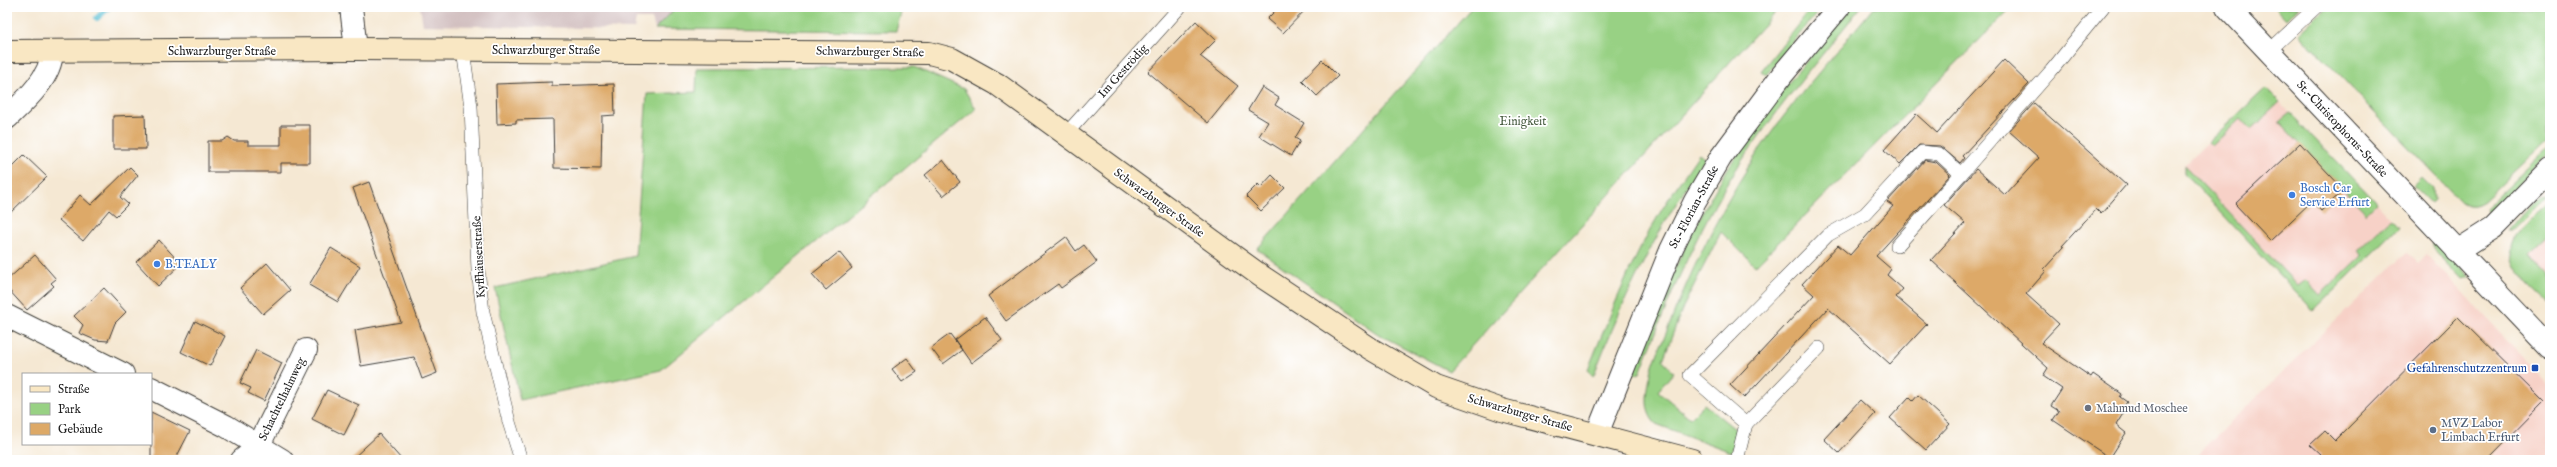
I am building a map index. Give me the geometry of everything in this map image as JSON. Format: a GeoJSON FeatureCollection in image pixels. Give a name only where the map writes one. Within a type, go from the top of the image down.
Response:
{"type":"FeatureCollection","features":[{"type":"Feature","properties":{"kind":"street","name":"St.-Florian-Straße"},"geometry":{"type":"LineString","coordinates":[[1597,434],[1670,250],[1695,201],[1721,157],[1782,75],[1838,7]]}},
{"type":"Feature","properties":{"kind":"street","name":"St.-Christophorus-Straße"},"geometry":{"type":"LineString","coordinates":[[2227,7],[2550,348]]}},
{"type":"Feature","properties":{"kind":"street"},"geometry":{"type":"LineString","coordinates":[[352,13],[356,49]]}},
{"type":"Feature","properties":{"kind":"street","name":"Schwarzburger Straße"},"geometry":{"type":"LineString","coordinates":[[7,51],[52,52],[356,49],[929,53],[952,60],[997,84],[1261,276],[1371,349],[1436,387],[1502,410],[1692,460]]}},
{"type":"Feature","properties":{"kind":"street"},"geometry":{"type":"LineString","coordinates":[[7,118],[26,100],[51,64],[52,52]]}},
{"type":"Feature","properties":{"kind":"street"},"geometry":{"type":"LineString","coordinates":[[2457,251],[2493,228],[2548,175]]}},
{"type":"Feature","properties":{"kind":"street"},"geometry":{"type":"LineString","coordinates":[[7,316],[121,373]]}},
{"type":"Feature","properties":{"kind":"street","name":"Schachtelhalmweg"},"geometry":{"type":"LineString","coordinates":[[250,454],[306,350]]}},
{"type":"Feature","properties":{"kind":"street","name":"Schachtelhalmweg"},"geometry":{"type":"LineString","coordinates":[[152,389],[226,426],[250,454],[282,460]]}},
{"type":"Feature","properties":{"kind":"lane","name":"Im Geströdig"},"geometry":{"type":"LineString","coordinates":[[1066,135],[1180,7]]}},
{"type":"Feature","properties":{"kind":"lane"},"geometry":{"type":"LineString","coordinates":[[1897,246],[2051,71],[2103,7]]}},
{"type":"Feature","properties":{"kind":"lane"},"geometry":{"type":"LineString","coordinates":[[2269,51],[2316,7]]}},
{"type":"Feature","properties":{"kind":"lane","name":"Kyffhäuserstraße"},"geometry":{"type":"LineString","coordinates":[[463,50],[471,107],[478,270],[482,312],[508,422],[521,460]]}},
{"type":"Feature","properties":{"kind":"lane"},"geometry":{"type":"LineString","coordinates":[[1746,424],[1690,375],[1828,235],[1865,214],[1922,152],[1938,154],[1961,174]]}},
{"type":"Feature","properties":{"kind":"lane"},"geometry":{"type":"LineString","coordinates":[[1737,460],[1746,424],[1819,348]]}},
{"type":"Feature","properties":{"kind":"shaded area"},"geometry":{"type":"Polygon","coordinates":[[[420,7],[677,7],[655,29],[652,19],[636,19],[634,29],[423,25],[420,7]]]}},
{"type":"Feature","properties":{"kind":"shaded area"},"geometry":{"type":"Polygon","coordinates":[[[2280,102],[2290,113],[2280,122],[2366,213],[2376,203],[2391,219],[2358,250],[2362,255],[2320,295],[2306,280],[2298,287],[2184,165],[2208,142],[2212,146],[2241,118],[2251,129],[2280,102]]]}},
{"type":"Feature","properties":{"kind":"shaded area"},"geometry":{"type":"Polygon","coordinates":[[[2550,203],[2550,305],[2514,264],[2511,248],[2519,231],[2550,203]]]}},
{"type":"Feature","properties":{"kind":"shaded area"},"geometry":{"type":"Polygon","coordinates":[[[2407,252],[2418,263],[2427,254],[2550,386],[2550,460],[2192,460],[2407,252]]]}},
{"type":"Feature","properties":{"kind":"green space"},"geometry":{"type":"Polygon","coordinates":[[[677,7],[894,7],[901,13],[896,31],[655,29],[677,7]]]}},
{"type":"Feature","properties":{"kind":"green space","name":"Einigkeit"},"geometry":{"type":"Polygon","coordinates":[[[1472,7],[1780,7],[1449,371],[1378,334],[1257,249],[1472,7]]]}},
{"type":"Feature","properties":{"kind":"green space"},"geometry":{"type":"Polygon","coordinates":[[[1812,7],[1822,7],[1766,75],[1761,71],[1812,7]]]}},
{"type":"Feature","properties":{"kind":"green space"},"geometry":{"type":"Polygon","coordinates":[[[1852,7],[1861,7],[1766,126],[1722,192],[1683,268],[1640,373],[1633,375],[1675,269],[1691,235],[1728,168],[1771,105],[1800,68],[1852,7]]]}},
{"type":"Feature","properties":{"kind":"green space"},"geometry":{"type":"Polygon","coordinates":[[[1874,7],[2012,7],[1755,266],[1721,232],[1683,307],[1663,360],[1674,372],[1658,391],[1690,418],[1704,404],[1735,429],[1738,438],[1731,452],[1656,424],[1650,416],[1647,403],[1651,373],[1658,351],[1705,244],[1752,161],[1780,121],[1874,7]]]}},
{"type":"Feature","properties":{"kind":"green space"},"geometry":{"type":"Polygon","coordinates":[[[2275,7],[2299,7],[2286,19],[2275,7]]]}},
{"type":"Feature","properties":{"kind":"green space"},"geometry":{"type":"Polygon","coordinates":[[[2327,7],[2550,7],[2550,138],[2484,201],[2473,205],[2467,205],[2461,202],[2299,33],[2327,7]]]}},
{"type":"Feature","properties":{"kind":"green space"},"geometry":{"type":"Polygon","coordinates":[[[914,67],[964,89],[976,109],[661,370],[520,400],[495,288],[635,256],[647,94],[696,92],[697,68],[914,67]]]}},
{"type":"Feature","properties":{"kind":"green space"},"geometry":{"type":"Polygon","coordinates":[[[2266,88],[2280,102],[2251,129],[2241,118],[2212,146],[2208,142],[2266,88]]]}},
{"type":"Feature","properties":{"kind":"green space"},"geometry":{"type":"Polygon","coordinates":[[[2290,113],[2376,203],[2366,213],[2279,122],[2290,113]]]}},
{"type":"Feature","properties":{"kind":"green space"},"geometry":{"type":"Polygon","coordinates":[[[2550,147],[2550,154],[2488,214],[2486,208],[2550,147]]]}},
{"type":"Feature","properties":{"kind":"green space"},"geometry":{"type":"Polygon","coordinates":[[[1699,154],[1705,159],[1687,185],[1642,265],[1617,319],[1593,377],[1588,369],[1640,249],[1661,211],[1699,154]]]}},
{"type":"Feature","properties":{"kind":"green space"},"geometry":{"type":"Polygon","coordinates":[[[2184,165],[2298,286],[2306,280],[2320,295],[2362,255],[2358,250],[2391,219],[2399,227],[2313,311],[2184,173],[2184,165]]]}},
{"type":"Feature","properties":{"kind":"green space"},"geometry":{"type":"Polygon","coordinates":[[[2422,177],[2433,188],[2434,201],[2431,204],[2413,186],[2422,177]]]}},
{"type":"Feature","properties":{"kind":"green space"},"geometry":{"type":"Polygon","coordinates":[[[2541,197],[2545,198],[2512,231],[2507,231],[2532,202],[2541,197]]]}},
{"type":"Feature","properties":{"kind":"green space"},"geometry":{"type":"Polygon","coordinates":[[[2546,207],[2550,211],[2550,238],[2530,257],[2550,278],[2550,305],[2521,276],[2515,267],[2511,248],[2514,239],[2521,230],[2546,207]]]}},
{"type":"Feature","properties":{"kind":"green space"},"geometry":{"type":"Polygon","coordinates":[[[2432,240],[2469,277],[2462,279],[2432,247],[2432,240]]]}},
{"type":"Feature","properties":{"kind":"building"},"geometry":{"type":"Polygon","coordinates":[[[1279,7],[1308,7],[1283,33],[1267,19],[1279,7]]]}},
{"type":"Feature","properties":{"kind":"building"},"geometry":{"type":"Polygon","coordinates":[[[1196,21],[1216,40],[1200,56],[1238,86],[1208,123],[1148,72],[1196,21]]]}},
{"type":"Feature","properties":{"kind":"building"},"geometry":{"type":"Polygon","coordinates":[[[1322,60],[1338,76],[1317,96],[1302,81],[1322,60]]]}},
{"type":"Feature","properties":{"kind":"building"},"geometry":{"type":"Polygon","coordinates":[[[2004,60],[2029,84],[1962,156],[1964,158],[1960,163],[1940,146],[1919,145],[1900,164],[1884,150],[1916,114],[1937,133],[2004,60]]]}},
{"type":"Feature","properties":{"kind":"building"},"geometry":{"type":"Polygon","coordinates":[[[552,82],[552,86],[614,84],[615,115],[602,116],[601,169],[554,168],[553,119],[516,120],[516,123],[497,124],[496,84],[552,82]]]}},
{"type":"Feature","properties":{"kind":"building"},"geometry":{"type":"Polygon","coordinates":[[[1262,87],[1279,98],[1275,105],[1304,123],[1295,138],[1300,141],[1291,156],[1259,136],[1268,122],[1248,110],[1262,87]]]}},
{"type":"Feature","properties":{"kind":"building"},"geometry":{"type":"Polygon","coordinates":[[[2034,103],[2126,185],[2101,214],[2096,209],[2062,246],[2064,247],[2044,269],[2046,271],[2026,294],[2059,324],[2041,343],[2091,377],[2093,374],[2122,394],[2120,397],[2127,402],[2121,410],[2124,412],[2116,425],[2126,433],[2110,458],[2053,420],[2059,411],[2051,406],[2062,389],[2043,376],[2048,368],[1931,260],[1965,223],[1944,205],[1976,169],[2005,195],[2039,158],[2009,131],[2034,103]]]}},
{"type":"Feature","properties":{"kind":"building"},"geometry":{"type":"Polygon","coordinates":[[[145,115],[146,149],[113,149],[113,116],[145,115]]]}},
{"type":"Feature","properties":{"kind":"building"},"geometry":{"type":"Polygon","coordinates":[[[281,125],[310,125],[310,163],[281,163],[281,172],[208,172],[208,141],[222,141],[228,137],[234,141],[248,141],[248,145],[281,145],[281,125]]]}},
{"type":"Feature","properties":{"kind":"building","name":"Bosch Car Service Erfurt"},"geometry":{"type":"Polygon","coordinates":[[[2300,143],[2344,190],[2321,211],[2312,201],[2270,241],[2235,204],[2300,143]]]}},
{"type":"Feature","properties":{"kind":"building"},"geometry":{"type":"Polygon","coordinates":[[[24,155],[47,177],[7,216],[7,172],[24,155]]]}},
{"type":"Feature","properties":{"kind":"building"},"geometry":{"type":"Polygon","coordinates":[[[943,160],[960,182],[943,196],[925,175],[943,160]]]}},
{"type":"Feature","properties":{"kind":"building"},"geometry":{"type":"Polygon","coordinates":[[[1925,160],[1936,162],[1950,175],[1876,256],[1891,269],[1887,275],[1903,289],[1896,297],[1927,324],[1890,364],[1828,308],[1744,398],[1730,385],[1814,295],[1802,284],[1838,245],[1850,255],[1893,206],[1887,202],[1925,160]]]}},
{"type":"Feature","properties":{"kind":"building"},"geometry":{"type":"Polygon","coordinates":[[[130,167],[138,175],[120,197],[128,204],[116,216],[109,210],[83,241],[59,220],[80,195],[91,205],[130,167]]]}},
{"type":"Feature","properties":{"kind":"building"},"geometry":{"type":"Polygon","coordinates":[[[1272,175],[1285,188],[1261,211],[1246,196],[1258,184],[1261,187],[1272,175]]]}},
{"type":"Feature","properties":{"kind":"building"},"geometry":{"type":"Polygon","coordinates":[[[369,182],[437,373],[422,379],[414,357],[361,366],[355,330],[401,322],[353,188],[369,182]]]}},
{"type":"Feature","properties":{"kind":"building"},"geometry":{"type":"Polygon","coordinates":[[[1066,237],[1076,251],[1084,245],[1097,262],[1061,288],[1058,284],[1006,321],[988,296],[1066,237]]]}},
{"type":"Feature","properties":{"kind":"building"},"geometry":{"type":"Polygon","coordinates":[[[159,240],[181,264],[158,286],[136,262],[159,240]]]}},
{"type":"Feature","properties":{"kind":"building"},"geometry":{"type":"Polygon","coordinates":[[[331,248],[360,266],[338,302],[309,285],[331,248]]]}},
{"type":"Feature","properties":{"kind":"building"},"geometry":{"type":"Polygon","coordinates":[[[839,252],[852,268],[826,290],[812,274],[839,252]]]}},
{"type":"Feature","properties":{"kind":"building"},"geometry":{"type":"Polygon","coordinates":[[[35,255],[56,279],[51,283],[54,286],[27,310],[7,288],[7,280],[35,255]]]}},
{"type":"Feature","properties":{"kind":"building"},"geometry":{"type":"Polygon","coordinates":[[[267,263],[290,290],[263,314],[240,288],[267,263]]]}},
{"type":"Feature","properties":{"kind":"building"},"geometry":{"type":"Polygon","coordinates":[[[104,288],[126,312],[115,323],[108,341],[95,340],[79,333],[83,325],[74,316],[104,288]]]}},
{"type":"Feature","properties":{"kind":"building"},"geometry":{"type":"Polygon","coordinates":[[[985,317],[1002,340],[971,363],[955,340],[985,317]]]}},
{"type":"Feature","properties":{"kind":"building"},"geometry":{"type":"Polygon","coordinates":[[[2458,317],[2544,402],[2487,460],[2316,460],[2321,455],[2310,445],[2325,431],[2335,441],[2458,317]]]}},
{"type":"Feature","properties":{"kind":"building"},"geometry":{"type":"Polygon","coordinates":[[[195,321],[225,336],[210,366],[181,352],[195,321]]]}},
{"type":"Feature","properties":{"kind":"building"},"geometry":{"type":"Polygon","coordinates":[[[950,334],[962,350],[943,364],[931,348],[950,334]]]}},
{"type":"Feature","properties":{"kind":"building"},"geometry":{"type":"Polygon","coordinates":[[[256,350],[282,363],[264,401],[248,393],[251,388],[240,383],[256,350]]]}},
{"type":"Feature","properties":{"kind":"building"},"geometry":{"type":"Polygon","coordinates":[[[907,358],[917,372],[902,382],[892,369],[907,358]]]}},
{"type":"Feature","properties":{"kind":"building"},"geometry":{"type":"Polygon","coordinates":[[[327,390],[359,405],[344,435],[312,419],[327,390]]]}},
{"type":"Feature","properties":{"kind":"building"},"geometry":{"type":"Polygon","coordinates":[[[1918,395],[1950,424],[1926,450],[1890,418],[1909,397],[1913,401],[1918,395]]]}},
{"type":"Feature","properties":{"kind":"building"},"geometry":{"type":"Polygon","coordinates":[[[1860,400],[1875,414],[1839,453],[1824,439],[1860,400]]]}},
{"type":"Feature","properties":{"kind":"building"},"geometry":{"type":"Polygon","coordinates":[[[152,412],[190,431],[175,460],[151,460],[152,412]]]}},
{"type":"Feature","properties":{"kind":"building"},"geometry":{"type":"Polygon","coordinates":[[[379,434],[402,460],[351,460],[379,434]]]}},
{"type":"Feature","properties":{"kind":"waterway"},"geometry":{"type":"LineString","coordinates":[[97,18],[109,7]]}},
{"type":"Feature","properties":{"kind":"place","name":"Bosch Car Service Erfurt"},"geometry":{"type":"Point","coordinates":[2292,195]}},
{"type":"Feature","properties":{"kind":"place","name":"B.TEALY"},"geometry":{"type":"Point","coordinates":[157,264]}},
{"type":"Feature","properties":{"kind":"place","name":"Gefahrenschutzzentrum"},"geometry":{"type":"Point","coordinates":[2535,368]}},
{"type":"Feature","properties":{"kind":"place","name":"Mahmud Moschee"},"geometry":{"type":"Point","coordinates":[2088,408]}},
{"type":"Feature","properties":{"kind":"place","name":"MVZ Labor Limbach Erfurt"},"geometry":{"type":"Point","coordinates":[2433,430]}}]}
